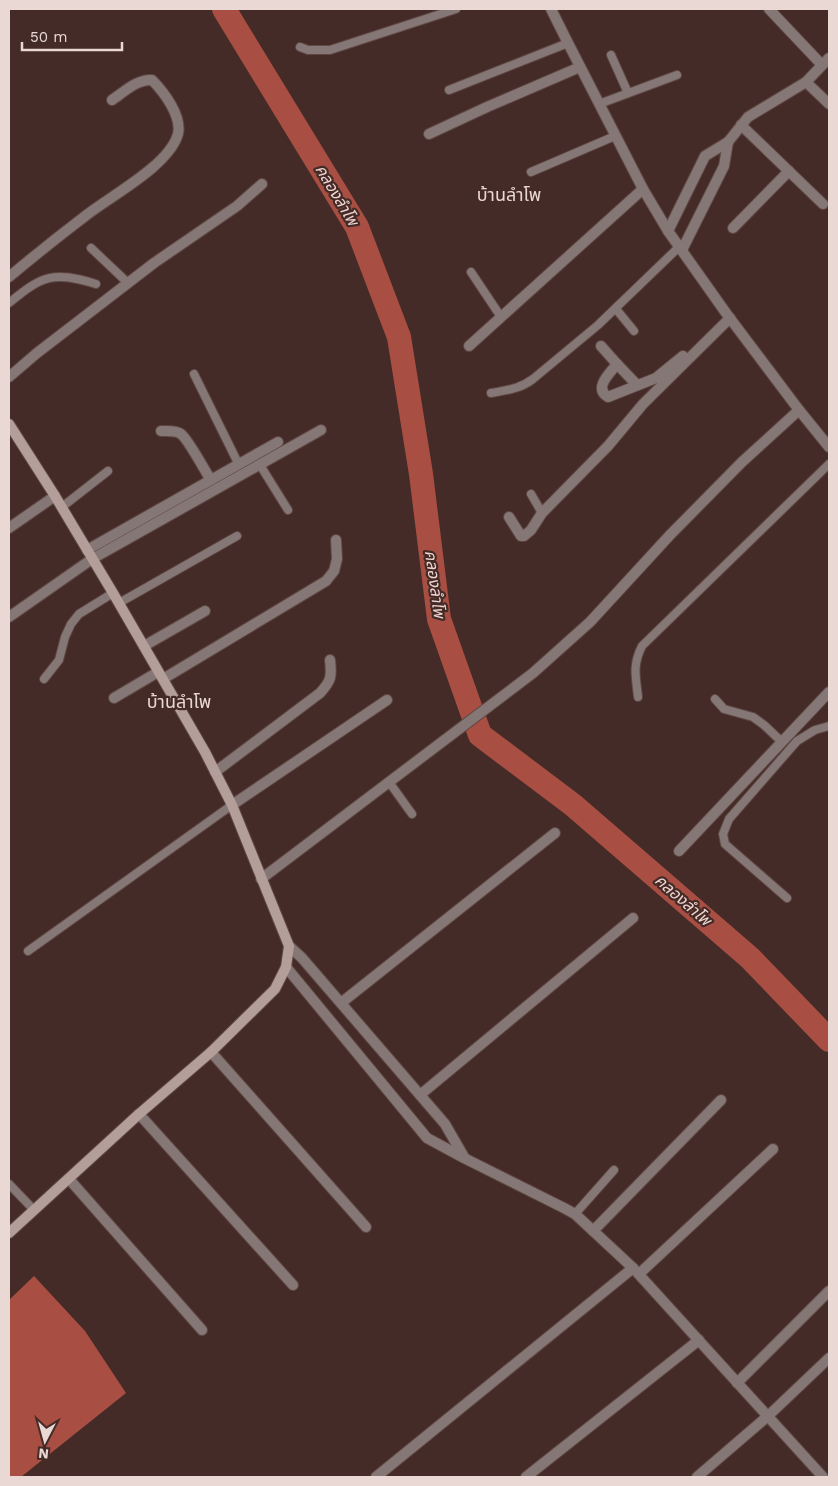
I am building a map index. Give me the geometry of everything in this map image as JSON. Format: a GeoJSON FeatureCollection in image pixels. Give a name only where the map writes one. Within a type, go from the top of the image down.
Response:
{"type":"FeatureCollection","features":[{"type":"Feature","properties":{"kind":"street"},"geometry":{"type":"LineString","coordinates":[[551,9],[643,188],[668,231],[728,316],[829,447]]}},
{"type":"Feature","properties":{"kind":"street"},"geometry":{"type":"LineString","coordinates":[[668,231],[705,156],[728,142],[748,117],[806,82],[826,61],[768,9]]}},
{"type":"Feature","properties":{"kind":"street"},"geometry":{"type":"LineString","coordinates":[[429,134],[486,106],[580,68]]}},
{"type":"Feature","properties":{"kind":"street"},"geometry":{"type":"LineString","coordinates":[[9,277],[86,215],[148,171],[164,157],[174,142],[178,132],[176,113],[152,80],[139,82],[112,100]]}},
{"type":"Feature","properties":{"kind":"street"},"geometry":{"type":"LineString","coordinates":[[806,82],[829,104]]}},
{"type":"Feature","properties":{"kind":"street"},"geometry":{"type":"LineString","coordinates":[[741,125],[823,204]]}},
{"type":"Feature","properties":{"kind":"street"},"geometry":{"type":"LineString","coordinates":[[680,248],[724,166],[728,142]]}},
{"type":"Feature","properties":{"kind":"street"},"geometry":{"type":"LineString","coordinates":[[733,228],[788,171]]}},
{"type":"Feature","properties":{"kind":"street"},"geometry":{"type":"LineString","coordinates":[[9,378],[37,353],[128,282],[237,206],[262,184]]}},
{"type":"Feature","properties":{"kind":"street"},"geometry":{"type":"LineString","coordinates":[[469,346],[643,188]]}},
{"type":"Feature","properties":{"kind":"street"},"geometry":{"type":"LineString","coordinates":[[617,364],[606,377],[602,386],[604,395],[608,397],[647,383],[663,373],[728,316]]}},
{"type":"Feature","properties":{"kind":"street"},"geometry":{"type":"LineString","coordinates":[[508,517],[521,536],[524,536],[531,530],[542,513],[608,446],[643,404],[728,316]]}},
{"type":"Feature","properties":{"kind":"street"},"geometry":{"type":"LineString","coordinates":[[601,346],[637,385]]}},
{"type":"Feature","properties":{"kind":"street"},"geometry":{"type":"LineString","coordinates":[[261,879],[533,674],[590,622],[670,535],[742,462],[799,410]]}},
{"type":"Feature","properties":{"kind":"street"},"geometry":{"type":"LineString","coordinates":[[9,424],[62,507],[205,752],[232,805],[289,946],[302,958],[445,1124],[464,1158]]}},
{"type":"Feature","properties":{"kind":"street"},"geometry":{"type":"LineString","coordinates":[[90,555],[260,465],[321,430]]}},
{"type":"Feature","properties":{"kind":"street"},"geometry":{"type":"LineString","coordinates":[[161,431],[180,434],[186,440],[211,480]]}},
{"type":"Feature","properties":{"kind":"street"},"geometry":{"type":"LineString","coordinates":[[9,617],[90,555],[211,480],[278,442]]}},
{"type":"Feature","properties":{"kind":"street"},"geometry":{"type":"LineString","coordinates":[[9,528],[55,496]]}},
{"type":"Feature","properties":{"kind":"street"},"geometry":{"type":"LineString","coordinates":[[114,698],[161,675],[326,581],[334,571],[337,559],[336,540]]}},
{"type":"Feature","properties":{"kind":"street"},"geometry":{"type":"LineString","coordinates":[[144,646],[206,611]]}},
{"type":"Feature","properties":{"kind":"street"},"geometry":{"type":"LineString","coordinates":[[215,772],[320,693],[328,684],[332,674],[330,660]]}},
{"type":"Feature","properties":{"kind":"street"},"geometry":{"type":"LineString","coordinates":[[679,851],[829,692]]}},
{"type":"Feature","properties":{"kind":"street"},"geometry":{"type":"LineString","coordinates":[[232,805],[387,700]]}},
{"type":"Feature","properties":{"kind":"street"},"geometry":{"type":"LineString","coordinates":[[341,1003],[554,833]]}},
{"type":"Feature","properties":{"kind":"street"},"geometry":{"type":"LineString","coordinates":[[420,1095],[633,918]]}},
{"type":"Feature","properties":{"kind":"street"},"geometry":{"type":"LineString","coordinates":[[9,1233],[139,1114],[211,1052],[274,989],[286,967],[289,946]]}},
{"type":"Feature","properties":{"kind":"street"},"geometry":{"type":"LineString","coordinates":[[286,967],[427,1138],[575,1214],[636,1271],[823,1477]]}},
{"type":"Feature","properties":{"kind":"street"},"geometry":{"type":"LineString","coordinates":[[211,1052],[366,1227]]}},
{"type":"Feature","properties":{"kind":"street"},"geometry":{"type":"LineString","coordinates":[[593,1231],[721,1100]]}},
{"type":"Feature","properties":{"kind":"street"},"geometry":{"type":"LineString","coordinates":[[139,1114],[293,1285]]}},
{"type":"Feature","properties":{"kind":"street"},"geometry":{"type":"LineString","coordinates":[[376,1477],[636,1271],[773,1149]]}},
{"type":"Feature","properties":{"kind":"street"},"geometry":{"type":"LineString","coordinates":[[69,1179],[202,1330]]}},
{"type":"Feature","properties":{"kind":"street"},"geometry":{"type":"LineString","coordinates":[[737,1383],[829,1292]]}},
{"type":"Feature","properties":{"kind":"street"},"geometry":{"type":"LineString","coordinates":[[526,1477],[699,1340]]}},
{"type":"Feature","properties":{"kind":"street"},"geometry":{"type":"LineString","coordinates":[[697,1477],[768,1416],[829,1358]]}},
{"type":"Feature","properties":{"kind":"lane"},"geometry":{"type":"LineString","coordinates":[[300,47],[308,50],[330,50],[456,9]]}},
{"type":"Feature","properties":{"kind":"lane"},"geometry":{"type":"LineString","coordinates":[[449,90],[568,43]]}},
{"type":"Feature","properties":{"kind":"lane"},"geometry":{"type":"LineString","coordinates":[[611,55],[628,93]]}},
{"type":"Feature","properties":{"kind":"lane"},"geometry":{"type":"LineString","coordinates":[[599,104],[677,75]]}},
{"type":"Feature","properties":{"kind":"lane"},"geometry":{"type":"LineString","coordinates":[[531,172],[616,136]]}},
{"type":"Feature","properties":{"kind":"lane"},"geometry":{"type":"LineString","coordinates":[[92,248],[128,282]]}},
{"type":"Feature","properties":{"kind":"lane"},"geometry":{"type":"LineString","coordinates":[[491,393],[525,385],[577,344],[680,248]]}},
{"type":"Feature","properties":{"kind":"lane"},"geometry":{"type":"LineString","coordinates":[[471,272],[501,317]]}},
{"type":"Feature","properties":{"kind":"lane"},"geometry":{"type":"LineString","coordinates":[[9,303],[39,281],[55,277],[74,278],[96,284]]}},
{"type":"Feature","properties":{"kind":"lane"},"geometry":{"type":"LineString","coordinates":[[616,309],[634,331]]}},
{"type":"Feature","properties":{"kind":"lane"},"geometry":{"type":"LineString","coordinates":[[194,374],[239,465]]}},
{"type":"Feature","properties":{"kind":"lane"},"geometry":{"type":"LineString","coordinates":[[638,698],[635,668],[636,657],[642,646],[829,464]]}},
{"type":"Feature","properties":{"kind":"lane"},"geometry":{"type":"LineString","coordinates":[[260,465],[288,510]]}},
{"type":"Feature","properties":{"kind":"lane"},"geometry":{"type":"LineString","coordinates":[[62,507],[108,471]]}},
{"type":"Feature","properties":{"kind":"lane"},"geometry":{"type":"LineString","coordinates":[[531,494],[542,513]]}},
{"type":"Feature","properties":{"kind":"lane"},"geometry":{"type":"LineString","coordinates":[[119,603],[237,536]]}},
{"type":"Feature","properties":{"kind":"lane"},"geometry":{"type":"LineString","coordinates":[[44,678],[59,660],[65,637],[79,614],[113,593]]}},
{"type":"Feature","properties":{"kind":"lane"},"geometry":{"type":"LineString","coordinates":[[715,699],[724,709],[753,717],[782,742]]}},
{"type":"Feature","properties":{"kind":"lane"},"geometry":{"type":"LineString","coordinates":[[788,898],[725,844],[723,834],[729,819],[797,742],[815,730],[829,726]]}},
{"type":"Feature","properties":{"kind":"lane"},"geometry":{"type":"LineString","coordinates":[[390,782],[412,814]]}},
{"type":"Feature","properties":{"kind":"lane"},"geometry":{"type":"LineString","coordinates":[[28,951],[232,805]]}},
{"type":"Feature","properties":{"kind":"lane"},"geometry":{"type":"LineString","coordinates":[[575,1214],[614,1170]]}},
{"type":"Feature","properties":{"kind":"lane"},"geometry":{"type":"LineString","coordinates":[[9,1184],[34,1210]]}},
{"type":"Feature","properties":{"kind":"shaded area"},"geometry":{"type":"Polygon","coordinates":[[[34,1276],[85,1331],[126,1393],[21,1477],[9,1477],[9,1300],[34,1276]]]}},
{"type":"Feature","properties":{"kind":"waterway","name":"คลองลำโพ"},"geometry":{"type":"LineString","coordinates":[[224,9],[357,227],[399,337],[421,474],[439,619],[480,735],[573,805],[750,958],[829,1040]]}},
{"type":"Feature","properties":{"kind":"district","name":"บ้านลำโพ"},"geometry":{"type":"Point","coordinates":[509,194]}},
{"type":"Feature","properties":{"kind":"district","name":"บ้านลำโพ"},"geometry":{"type":"Point","coordinates":[179,701]}}]}
